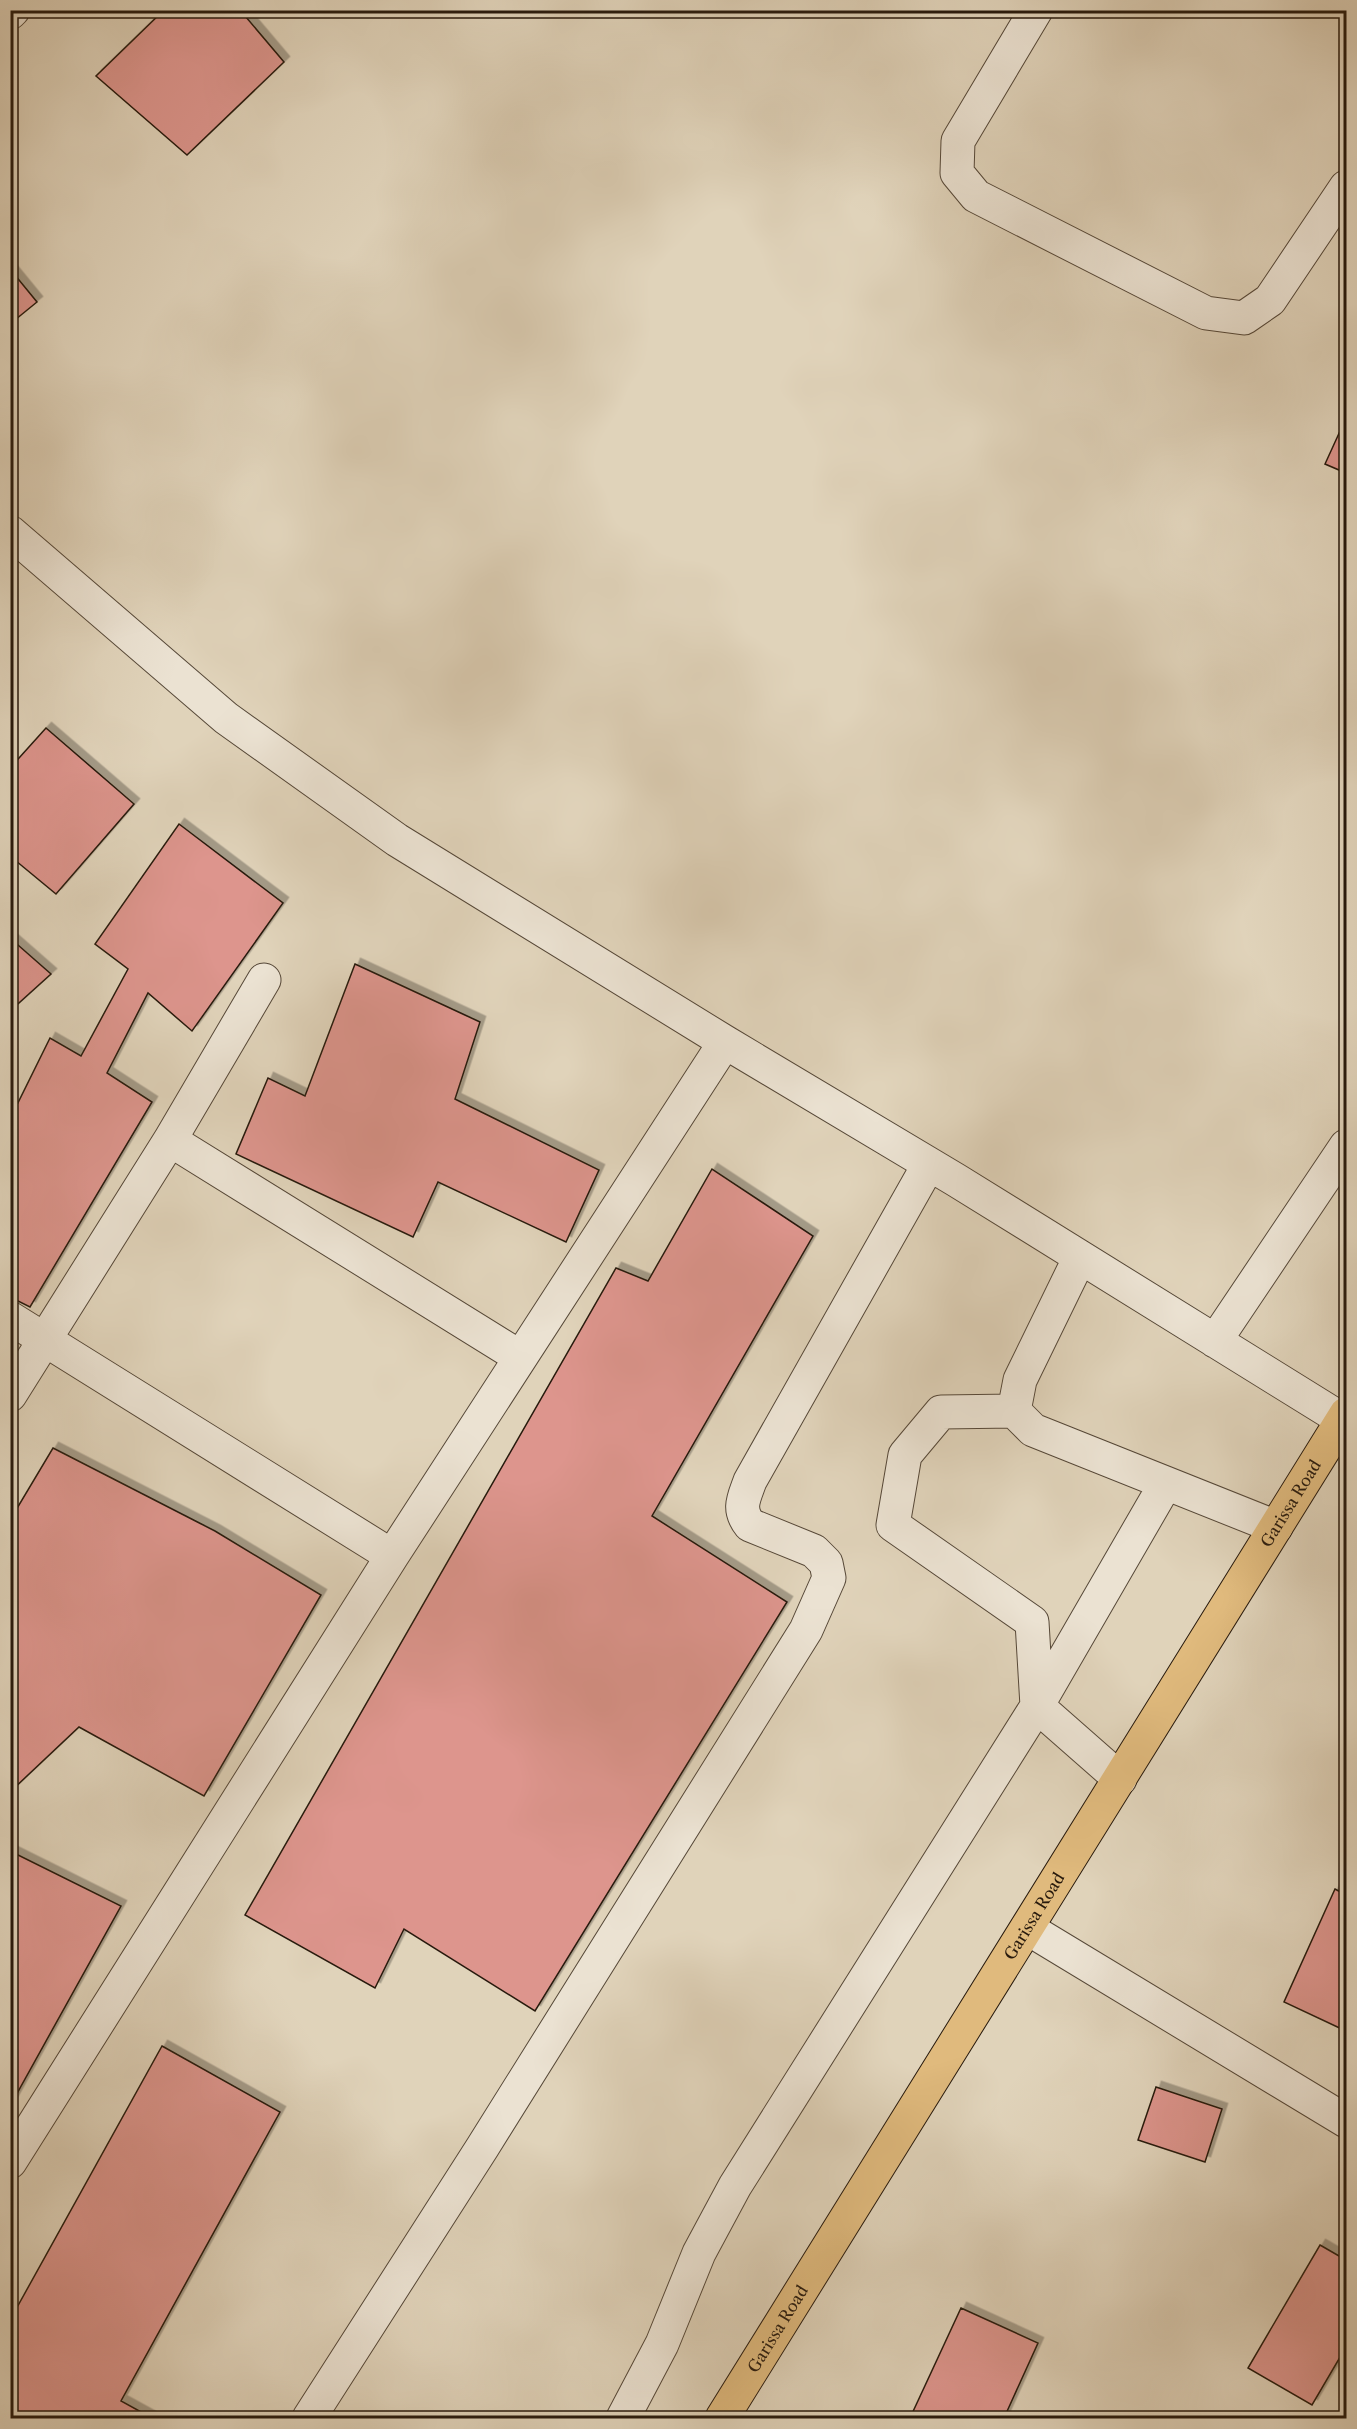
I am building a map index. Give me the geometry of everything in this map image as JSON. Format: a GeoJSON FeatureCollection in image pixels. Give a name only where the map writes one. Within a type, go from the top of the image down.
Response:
{"type":"FeatureCollection","features":[{"type":"Feature","properties":{"kind":"highway","name":"Garissa Road"},"geometry":{"type":"LineString","coordinates":[[722,2418],[1345,1417]]}},
{"type":"Feature","properties":{"kind":"street"},"geometry":{"type":"LineString","coordinates":[[1036,10],[958,141],[957,172],[976,196],[1206,313],[1244,318],[1270,300],[1347,187]]}},
{"type":"Feature","properties":{"kind":"street"},"geometry":{"type":"LineString","coordinates":[[10,532],[225,718],[397,840],[1215,1341],[1345,1417]]}},
{"type":"Feature","properties":{"kind":"street"},"geometry":{"type":"LineString","coordinates":[[10,1395],[170,1140],[264,980]]}},
{"type":"Feature","properties":{"kind":"street"},"geometry":{"type":"LineString","coordinates":[[10,2162],[392,1556],[725,1042]]}},
{"type":"Feature","properties":{"kind":"street"},"geometry":{"type":"LineString","coordinates":[[170,1140],[520,1358]]}},
{"type":"Feature","properties":{"kind":"street"},"geometry":{"type":"LineString","coordinates":[[1215,1341],[1347,1146]]}},
{"type":"Feature","properties":{"kind":"street"},"geometry":{"type":"LineString","coordinates":[[309,2418],[482,2148],[806,1630],[829,1578],[826,1563],[814,1551],[750,1525],[743,1516],[742,1501],[750,1481],[929,1164]]}},
{"type":"Feature","properties":{"kind":"street"},"geometry":{"type":"LineString","coordinates":[[1014,1411],[1020,1380],[1080,1257]]}},
{"type":"Feature","properties":{"kind":"street"},"geometry":{"type":"LineString","coordinates":[[10,1318],[392,1556]]}},
{"type":"Feature","properties":{"kind":"street"},"geometry":{"type":"LineString","coordinates":[[1119,1779],[1037,1706],[1032,1622],[894,1525],[905,1455],[942,1412],[1014,1411],[1032,1430],[1276,1527]]}},
{"type":"Feature","properties":{"kind":"street"},"geometry":{"type":"LineString","coordinates":[[623,2418],[662,2344],[699,2253],[735,2186],[1037,1706],[1166,1483]]}},
{"type":"Feature","properties":{"kind":"street"},"geometry":{"type":"LineString","coordinates":[[1027,1928],[1347,2121]]}},
{"type":"Feature","properties":{"kind":"building"},"geometry":{"type":"Polygon","coordinates":[[[164,10],[240,10],[284,62],[187,155],[96,76],[164,10]]]}},
{"type":"Feature","properties":{"kind":"building"},"geometry":{"type":"Polygon","coordinates":[[[10,269],[37,302],[10,324],[10,269]]]}},
{"type":"Feature","properties":{"kind":"building"},"geometry":{"type":"Polygon","coordinates":[[[1346,418],[1346,473],[1325,464],[1346,418]]]}},
{"type":"Feature","properties":{"kind":"building"},"geometry":{"type":"Polygon","coordinates":[[[46,728],[134,804],[56,894],[10,856],[10,768],[46,728]]]}},
{"type":"Feature","properties":{"kind":"building"},"geometry":{"type":"Polygon","coordinates":[[[179,824],[283,903],[192,1031],[148,993],[107,1073],[152,1102],[30,1307],[10,1297],[10,1119],[50,1038],[81,1056],[128,969],[95,944],[179,824]]]}},
{"type":"Feature","properties":{"kind":"building"},"geometry":{"type":"Polygon","coordinates":[[[10,938],[51,974],[10,1011],[10,938]]]}},
{"type":"Feature","properties":{"kind":"building"},"geometry":{"type":"Polygon","coordinates":[[[355,964],[480,1022],[455,1099],[599,1170],[566,1242],[438,1182],[413,1237],[236,1154],[268,1078],[305,1096],[355,964]]]}},
{"type":"Feature","properties":{"kind":"building"},"geometry":{"type":"Polygon","coordinates":[[[712,1169],[813,1236],[652,1516],[787,1602],[535,2011],[404,1929],[375,1988],[245,1915],[616,1268],[648,1281],[712,1169]]]}},
{"type":"Feature","properties":{"kind":"building"},"geometry":{"type":"Polygon","coordinates":[[[53,1448],[215,1531],[321,1595],[204,1796],[79,1727],[10,1792],[10,1520],[53,1448]]]}},
{"type":"Feature","properties":{"kind":"building"},"geometry":{"type":"Polygon","coordinates":[[[10,1851],[121,1906],[10,2106],[10,1851]]]}},
{"type":"Feature","properties":{"kind":"building"},"geometry":{"type":"Polygon","coordinates":[[[1335,1889],[1346,1895],[1346,2031],[1284,2002],[1335,1889]]]}},
{"type":"Feature","properties":{"kind":"building"},"geometry":{"type":"Polygon","coordinates":[[[162,2046],[280,2112],[121,2401],[152,2418],[10,2418],[10,2320],[162,2046]]]}},
{"type":"Feature","properties":{"kind":"building"},"geometry":{"type":"Polygon","coordinates":[[[1156,2087],[1222,2109],[1205,2162],[1138,2140],[1156,2087]]]}},
{"type":"Feature","properties":{"kind":"building"},"geometry":{"type":"Polygon","coordinates":[[[1320,2245],[1346,2260],[1346,2347],[1312,2405],[1248,2368],[1320,2245]]]}},
{"type":"Feature","properties":{"kind":"building"},"geometry":{"type":"Polygon","coordinates":[[[961,2308],[1038,2343],[1004,2418],[910,2418],[961,2308]]]}}]}
